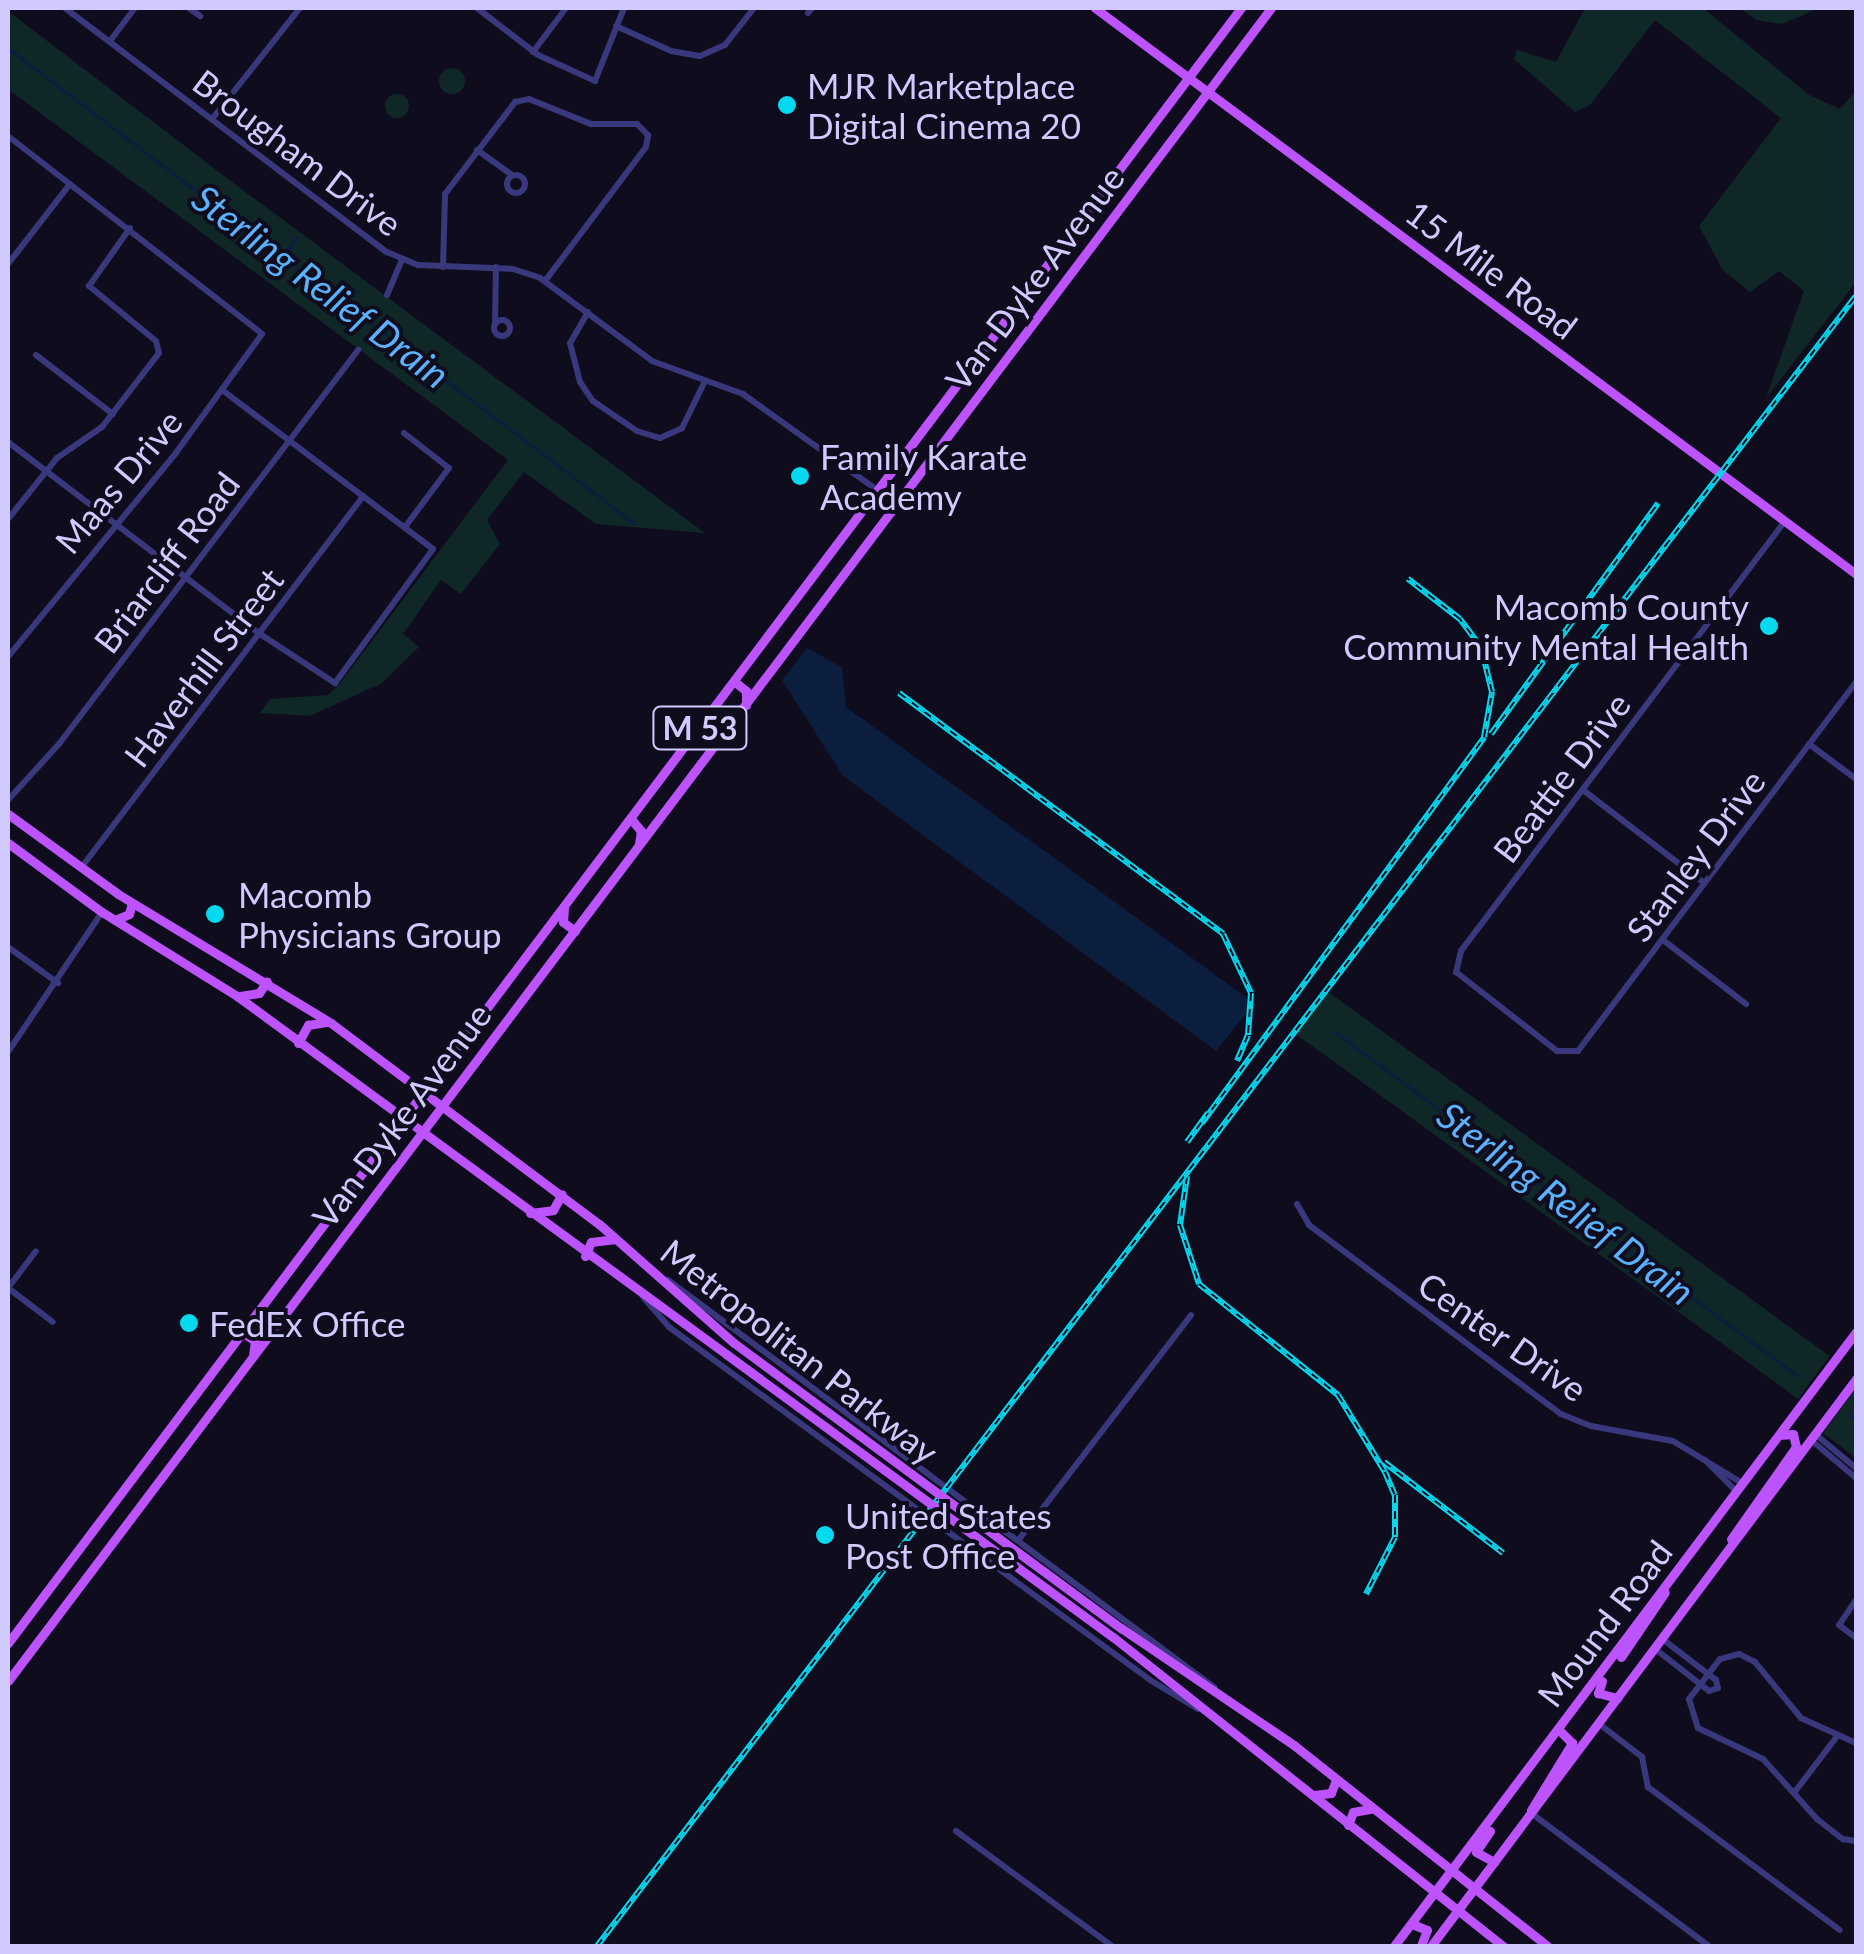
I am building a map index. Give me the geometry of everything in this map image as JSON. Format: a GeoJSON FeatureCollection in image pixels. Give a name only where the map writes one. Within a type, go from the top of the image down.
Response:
{"type":"FeatureCollection","features":[{"type":"Feature","properties":{"kind":"main road","name":"15 Mile Road"},"geometry":{"type":"LineString","coordinates":[[1096,8],[1856,574]]}},
{"type":"Feature","properties":{"kind":"main road","name":"Van Dyke Avenue"},"geometry":{"type":"LineString","coordinates":[[8,1643],[11,1630],[110,1507],[1241,8]]}},
{"type":"Feature","properties":{"kind":"main road","name":"Van Dyke Avenue"},"geometry":{"type":"LineString","coordinates":[[8,1681],[1270,8]]}},
{"type":"Feature","properties":{"kind":"main road"},"geometry":{"type":"LineString","coordinates":[[1099,199],[1098,212],[1110,222]]}},
{"type":"Feature","properties":{"kind":"main road"},"geometry":{"type":"LineString","coordinates":[[1065,243],[1077,252],[1077,266]]}},
{"type":"Feature","properties":{"kind":"main road"},"geometry":{"type":"LineString","coordinates":[[938,414],[939,429],[950,436]]}},
{"type":"Feature","properties":{"kind":"main road"},"geometry":{"type":"LineString","coordinates":[[900,463],[913,472],[912,486]]}},
{"type":"Feature","properties":{"kind":"main road"},"geometry":{"type":"LineString","coordinates":[[774,631],[774,649],[785,655]]}},
{"type":"Feature","properties":{"kind":"main road"},"geometry":{"type":"LineString","coordinates":[[735,682],[746,690],[745,708]]}},
{"type":"Feature","properties":{"kind":"main road","name":"Metropolitan Parkway"},"geometry":{"type":"LineString","coordinates":[[8,814],[132,903],[331,1023],[562,1194],[734,1343],[1121,1628],[1224,1695],[1450,1874],[1548,1946]]}},
{"type":"Feature","properties":{"kind":"main road"},"geometry":{"type":"LineString","coordinates":[[630,819],[641,830],[638,847]]}},
{"type":"Feature","properties":{"kind":"main road","name":"Metropolitan Parkway"},"geometry":{"type":"LineString","coordinates":[[8,843],[102,912],[237,996],[420,1135],[1112,1637],[1314,1795],[1434,1895],[1504,1946]]}},
{"type":"Feature","properties":{"kind":"main road"},"geometry":{"type":"LineString","coordinates":[[115,920],[128,914],[132,903]]}},
{"type":"Feature","properties":{"kind":"main road"},"geometry":{"type":"LineString","coordinates":[[564,906],[563,922],[575,931]]}},
{"type":"Feature","properties":{"kind":"main road"},"geometry":{"type":"LineString","coordinates":[[150,941],[158,930],[172,926]]}},
{"type":"Feature","properties":{"kind":"main road"},"geometry":{"type":"LineString","coordinates":[[532,947],[544,956],[540,976]]}},
{"type":"Feature","properties":{"kind":"main road"},"geometry":{"type":"LineString","coordinates":[[237,996],[255,996],[267,981]]}},
{"type":"Feature","properties":{"kind":"main road"},"geometry":{"type":"LineString","coordinates":[[298,1043],[308,1024],[331,1023]]}},
{"type":"Feature","properties":{"kind":"main road"},"geometry":{"type":"LineString","coordinates":[[527,1213],[548,1212],[562,1194]]}},
{"type":"Feature","properties":{"kind":"main road"},"geometry":{"type":"LineString","coordinates":[[319,1230],[319,1246],[330,1255]]}},
{"type":"Feature","properties":{"kind":"main road"},"geometry":{"type":"LineString","coordinates":[[586,1256],[591,1242],[617,1239]]}},
{"type":"Feature","properties":{"kind":"main road"},"geometry":{"type":"LineString","coordinates":[[242,1332],[254,1341],[252,1358]]}},
{"type":"Feature","properties":{"kind":"main road","name":"Mound Road"},"geometry":{"type":"LineString","coordinates":[[1397,1946],[1856,1332]]}},
{"type":"Feature","properties":{"kind":"main road","name":"Mound Road"},"geometry":{"type":"LineString","coordinates":[[1431,1946],[1856,1378]]}},
{"type":"Feature","properties":{"kind":"main road"},"geometry":{"type":"LineString","coordinates":[[1726,1551],[1796,1447],[1793,1434],[1779,1435]]}},
{"type":"Feature","properties":{"kind":"main road"},"geometry":{"type":"LineString","coordinates":[[141,1466],[142,1480],[153,1489]]}},
{"type":"Feature","properties":{"kind":"main road"},"geometry":{"type":"LineString","coordinates":[[110,1507],[121,1515],[122,1530]]}},
{"type":"Feature","properties":{"kind":"main road"},"geometry":{"type":"LineString","coordinates":[[1617,1698],[1605,1700],[1598,1688],[1662,1603],[1668,1584]]}},
{"type":"Feature","properties":{"kind":"main road"},"geometry":{"type":"LineString","coordinates":[[1531,1813],[1532,1801],[1572,1743],[1559,1730]]}},
{"type":"Feature","properties":{"kind":"main road"},"geometry":{"type":"LineString","coordinates":[[1494,1862],[1480,1858],[1477,1848],[1548,1746]]}},
{"type":"Feature","properties":{"kind":"main road"},"geometry":{"type":"LineString","coordinates":[[1314,1795],[1331,1793],[1336,1780]]}},
{"type":"Feature","properties":{"kind":"main road"},"geometry":{"type":"LineString","coordinates":[[1348,1824],[1353,1812],[1370,1810]]}},
{"type":"Feature","properties":{"kind":"main road"},"geometry":{"type":"LineString","coordinates":[[1412,1924],[1427,1930],[1421,1946]]}},
{"type":"Feature","properties":{"kind":"street","name":"Brougham Drive"},"geometry":{"type":"LineString","coordinates":[[65,8],[402,260],[442,267],[496,267],[546,281],[652,361],[743,394],[879,491]]}},
{"type":"Feature","properties":{"kind":"street"},"geometry":{"type":"LineString","coordinates":[[110,41],[135,8]]}},
{"type":"Feature","properties":{"kind":"street"},"geometry":{"type":"LineString","coordinates":[[189,8],[200,16]]}},
{"type":"Feature","properties":{"kind":"street"},"geometry":{"type":"LineString","coordinates":[[212,119],[300,8]]}},
{"type":"Feature","properties":{"kind":"street"},"geometry":{"type":"LineString","coordinates":[[477,8],[533,52],[598,81],[624,8]]}},
{"type":"Feature","properties":{"kind":"street"},"geometry":{"type":"LineString","coordinates":[[533,52],[566,8]]}},
{"type":"Feature","properties":{"kind":"street"},"geometry":{"type":"LineString","coordinates":[[616,26],[671,51],[700,56],[725,45],[754,8]]}},
{"type":"Feature","properties":{"kind":"street"},"geometry":{"type":"LineString","coordinates":[[442,267],[445,194],[523,98],[584,123],[630,122],[648,135],[643,152],[546,281]]}},
{"type":"Feature","properties":{"kind":"street"},"geometry":{"type":"LineString","coordinates":[[8,136],[130,228],[90,286],[159,350],[113,414],[45,471],[8,518]]}},
{"type":"Feature","properties":{"kind":"street"},"geometry":{"type":"LineString","coordinates":[[477,150],[510,176]]}},
{"type":"Feature","properties":{"kind":"street"},"geometry":{"type":"LineString","coordinates":[[8,264],[70,184]]}},
{"type":"Feature","properties":{"kind":"street","name":"Maas Drive"},"geometry":{"type":"LineString","coordinates":[[8,657],[222,392],[262,334],[130,228]]}},
{"type":"Feature","properties":{"kind":"street"},"geometry":{"type":"LineString","coordinates":[[387,295],[402,260]]}},
{"type":"Feature","properties":{"kind":"street"},"geometry":{"type":"LineString","coordinates":[[496,267],[499,320]]}},
{"type":"Feature","properties":{"kind":"street"},"geometry":{"type":"LineString","coordinates":[[588,312],[570,343],[580,382],[593,401],[637,432],[660,438],[682,428],[705,381]]}},
{"type":"Feature","properties":{"kind":"street","name":"Briarcliff Road"},"geometry":{"type":"LineString","coordinates":[[8,800],[51,754],[358,350]]}},
{"type":"Feature","properties":{"kind":"street"},"geometry":{"type":"LineString","coordinates":[[36,355],[113,414]]}},
{"type":"Feature","properties":{"kind":"street"},"geometry":{"type":"LineString","coordinates":[[8,442],[112,524],[332,684],[434,551],[222,392]]}},
{"type":"Feature","properties":{"kind":"street"},"geometry":{"type":"LineString","coordinates":[[404,433],[449,468],[405,527]]}},
{"type":"Feature","properties":{"kind":"street","name":"Haverhill Street"},"geometry":{"type":"LineString","coordinates":[[81,868],[364,496]]}},
{"type":"Feature","properties":{"kind":"street","name":"Beattie Drive"},"geometry":{"type":"LineString","coordinates":[[1571,1054],[1455,970],[1461,952],[1785,520]]}},
{"type":"Feature","properties":{"kind":"street","name":"Stanley Drive"},"geometry":{"type":"LineString","coordinates":[[1571,1054],[1664,940],[1856,682]]}},
{"type":"Feature","properties":{"kind":"street"},"geometry":{"type":"LineString","coordinates":[[1809,744],[1856,779]]}},
{"type":"Feature","properties":{"kind":"street"},"geometry":{"type":"LineString","coordinates":[[1582,790],[1704,883]]}},
{"type":"Feature","properties":{"kind":"street"},"geometry":{"type":"LineString","coordinates":[[8,1052],[58,983],[102,912]]}},
{"type":"Feature","properties":{"kind":"street"},"geometry":{"type":"LineString","coordinates":[[1664,940],[1746,1004]]}},
{"type":"Feature","properties":{"kind":"street"},"geometry":{"type":"LineString","coordinates":[[8,947],[58,983]]}},
{"type":"Feature","properties":{"kind":"street","name":"Center Drive"},"geometry":{"type":"LineString","coordinates":[[1297,1204],[1309,1225],[1562,1414],[1591,1426],[1673,1441],[1739,1487]]}},
{"type":"Feature","properties":{"kind":"street"},"geometry":{"type":"LineString","coordinates":[[36,1252],[8,1288],[53,1322]]}},
{"type":"Feature","properties":{"kind":"street"},"geometry":{"type":"LineString","coordinates":[[637,1258],[1020,1538],[1224,1695]]}},
{"type":"Feature","properties":{"kind":"street"},"geometry":{"type":"LineString","coordinates":[[642,1296],[669,1327],[905,1501],[1166,1691],[1214,1717]]}},
{"type":"Feature","properties":{"kind":"street"},"geometry":{"type":"LineString","coordinates":[[1020,1538],[1190,1315]]}},
{"type":"Feature","properties":{"kind":"street"},"geometry":{"type":"LineString","coordinates":[[1812,1436],[1856,1468]]}},
{"type":"Feature","properties":{"kind":"street"},"geometry":{"type":"LineString","coordinates":[[1812,1436],[1856,1478]]}},
{"type":"Feature","properties":{"kind":"street"},"geometry":{"type":"LineString","coordinates":[[905,1501],[928,1472]]}},
{"type":"Feature","properties":{"kind":"street"},"geometry":{"type":"LineString","coordinates":[[944,1528],[944,1518],[966,1499]]}},
{"type":"Feature","properties":{"kind":"street"},"geometry":{"type":"LineString","coordinates":[[1856,1600],[1839,1625],[1856,1638]]}},
{"type":"Feature","properties":{"kind":"street"},"geometry":{"type":"LineString","coordinates":[[1662,1638],[1703,1678]]}},
{"type":"Feature","properties":{"kind":"street"},"geometry":{"type":"LineString","coordinates":[[1654,1648],[1703,1678]]}},
{"type":"Feature","properties":{"kind":"street"},"geometry":{"type":"LineString","coordinates":[[1855,1841],[1817,1819],[1763,1759],[1694,1725],[1688,1704],[1703,1678],[1724,1656],[1745,1656],[1800,1718],[1856,1743]]}},
{"type":"Feature","properties":{"kind":"street"},"geometry":{"type":"LineString","coordinates":[[1598,1724],[1642,1757],[1646,1785],[1840,1930]]}},
{"type":"Feature","properties":{"kind":"street"},"geometry":{"type":"LineString","coordinates":[[1794,1794],[1838,1736]]}},
{"type":"Feature","properties":{"kind":"street"},"geometry":{"type":"LineString","coordinates":[[1531,1813],[1709,1946]]}},
{"type":"Feature","properties":{"kind":"street"},"geometry":{"type":"LineString","coordinates":[[956,1831],[1112,1946]]}},
{"type":"Feature","properties":{"kind":"green space"},"geometry":{"type":"Polygon","coordinates":[[[1585,8],[1703,8],[1809,95],[1840,109],[1856,91],[1856,282],[1766,398],[1804,291],[1779,271],[1750,292],[1723,270],[1699,226],[1781,118],[1655,20],[1590,105],[1575,112],[1514,59],[1517,50],[1556,62],[1585,8]]]}},
{"type":"Feature","properties":{"kind":"green space"},"geometry":{"type":"Polygon","coordinates":[[[1740,8],[1819,8],[1782,24],[1756,20],[1740,8]]]}},
{"type":"Feature","properties":{"kind":"green space","name":"Sterling Relief Drain"},"geometry":{"type":"Polygon","coordinates":[[[8,11],[705,533],[596,524],[524,472],[487,520],[500,544],[461,594],[441,580],[403,634],[419,647],[382,683],[310,716],[260,713],[270,699],[328,695],[338,686],[508,460],[8,89],[8,11]]]}},
{"type":"Feature","properties":{"kind":"green space"},"geometry":{"type":"Polygon","coordinates":[[[452,68],[461,72],[465,81],[461,90],[452,94],[443,90],[439,81],[443,72],[452,68]]]}},
{"type":"Feature","properties":{"kind":"green space"},"geometry":{"type":"Polygon","coordinates":[[[397,94],[406,97],[406,115],[397,118],[388,115],[385,106],[388,97],[397,94]]]}},
{"type":"Feature","properties":{"kind":"green space","name":"Sterling Relief Drain"},"geometry":{"type":"Polygon","coordinates":[[[1327,991],[1829,1356],[1798,1399],[1296,1034],[1327,991]]]}},
{"type":"Feature","properties":{"kind":"green space"},"geometry":{"type":"Polygon","coordinates":[[[1856,1388],[1856,1458],[1823,1433],[1856,1388]]]}},
{"type":"Feature","properties":{"kind":"water"},"geometry":{"type":"Polygon","coordinates":[[[807,648],[842,667],[846,707],[1247,998],[1248,1011],[1216,1051],[843,776],[782,680],[807,648]]]}},
{"type":"Feature","properties":{"kind":"waterway","name":"Sterling Relief Drain"},"geometry":{"type":"LineString","coordinates":[[8,48],[635,524]]}},
{"type":"Feature","properties":{"kind":"waterway"},"geometry":{"type":"LineString","coordinates":[[284,256],[297,237]]}},
{"type":"Feature","properties":{"kind":"waterway","name":"Sterling Relief Drain"},"geometry":{"type":"LineString","coordinates":[[1334,1031],[1798,1376]]}},
{"type":"Feature","properties":{"kind":"waterway","name":"Sterling Relief Drain"},"geometry":{"type":"LineString","coordinates":[[1850,1415],[1856,1419]]}},
{"type":"Feature","properties":{"kind":"railway"},"geometry":{"type":"LineString","coordinates":[[597,1946],[1856,296]]}},
{"type":"Feature","properties":{"kind":"railway"},"geometry":{"type":"LineString","coordinates":[[1491,734],[1658,503]]}},
{"type":"Feature","properties":{"kind":"railway"},"geometry":{"type":"LineString","coordinates":[[1202,1123],[1484,737],[1492,692],[1481,647],[1460,619],[1408,579]]}},
{"type":"Feature","properties":{"kind":"railway"},"geometry":{"type":"LineString","coordinates":[[899,693],[1223,934],[1251,993],[1248,1035],[1237,1061]]}},
{"type":"Feature","properties":{"kind":"railway"},"geometry":{"type":"LineString","coordinates":[[1187,1142],[1208,1113]]}},
{"type":"Feature","properties":{"kind":"railway"},"geometry":{"type":"LineString","coordinates":[[1187,1176],[1180,1225],[1199,1284],[1338,1395],[1395,1495],[1395,1537],[1366,1594]]}},
{"type":"Feature","properties":{"kind":"railway"},"geometry":{"type":"LineString","coordinates":[[1384,1462],[1503,1553]]}},
{"type":"Feature","properties":{"kind":"place","name":"MJR Marketplace Digital Cinema 20"},"geometry":{"type":"Point","coordinates":[787,105]}},
{"type":"Feature","properties":{"kind":"place","name":"Family Karate Academy"},"geometry":{"type":"Point","coordinates":[800,476]}},
{"type":"Feature","properties":{"kind":"place","name":"Macomb County Community Mental Health"},"geometry":{"type":"Point","coordinates":[1769,626]}},
{"type":"Feature","properties":{"kind":"place","name":"Macomb Physicians Group"},"geometry":{"type":"Point","coordinates":[215,914]}},
{"type":"Feature","properties":{"kind":"place","name":"FedEx Office"},"geometry":{"type":"Point","coordinates":[189,1323]}},
{"type":"Feature","properties":{"kind":"place","name":"United States Post Office"},"geometry":{"type":"Point","coordinates":[825,1535]}}]}
